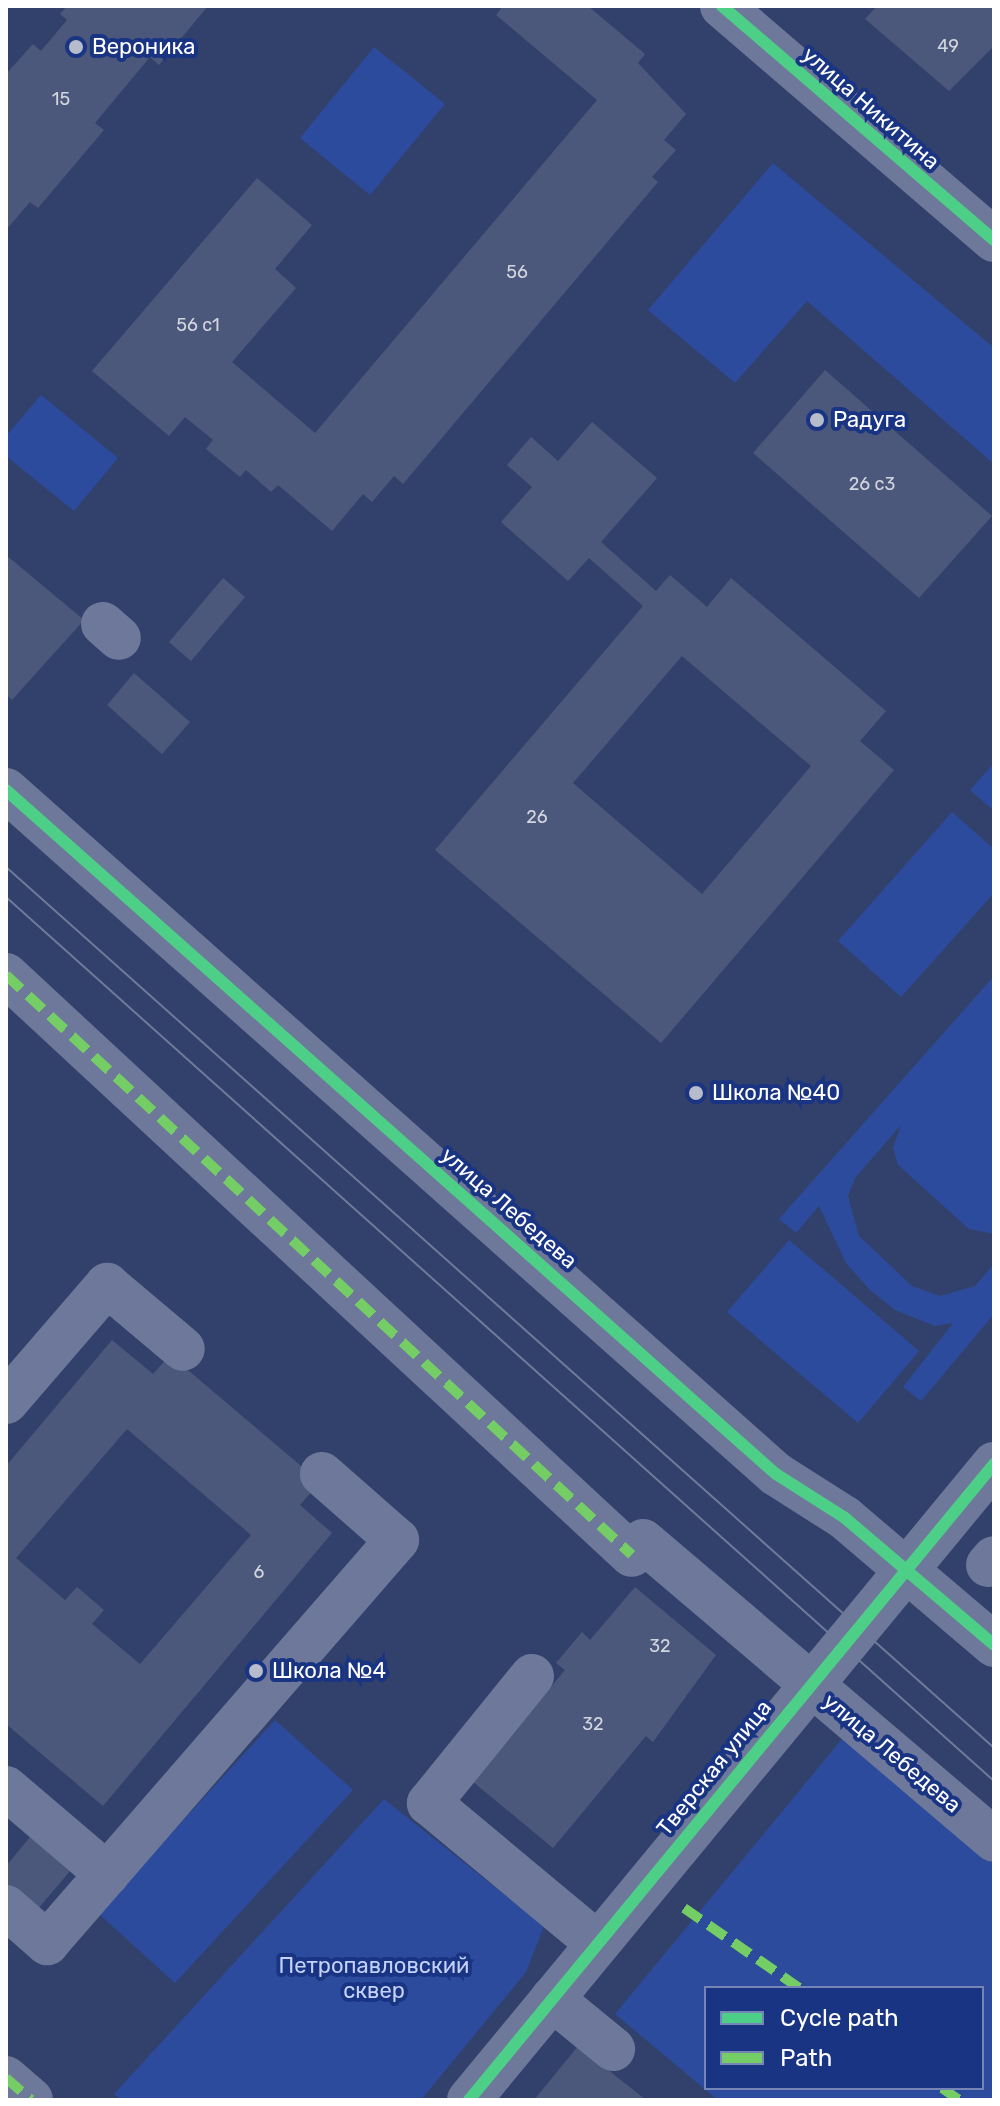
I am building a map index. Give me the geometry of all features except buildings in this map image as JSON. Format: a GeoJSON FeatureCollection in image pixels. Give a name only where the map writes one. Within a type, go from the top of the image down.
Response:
{"type":"FeatureCollection","features":[{"type":"Feature","properties":{"kind":"street","name":"улица Никитина"},"geometry":{"type":"LineString","coordinates":[[722,6],[994,240]]}},
{"type":"Feature","properties":{"kind":"street","name":"улица Лебедева"},"geometry":{"type":"LineString","coordinates":[[6,790],[191,933],[776,1474],[845,1518],[994,1645]]}},
{"type":"Feature","properties":{"kind":"street","name":"улица Лебедева"},"geometry":{"type":"LineString","coordinates":[[6,975],[638,1548],[810,1683],[994,1840]]}},
{"type":"Feature","properties":{"kind":"street"},"geometry":{"type":"LineString","coordinates":[[13,1381],[107,1285],[183,1349]]}},
{"type":"Feature","properties":{"kind":"street","name":"Тверская улица"},"geometry":{"type":"LineString","coordinates":[[469,2100],[810,1683],[994,1464]]}},
{"type":"Feature","properties":{"kind":"street"},"geometry":{"type":"LineString","coordinates":[[6,1907],[47,1943],[397,1540],[322,1474]]}},
{"type":"Feature","properties":{"kind":"street"},"geometry":{"type":"LineString","coordinates":[[532,1676],[429,1803],[597,1943]]}},
{"type":"Feature","properties":{"kind":"street"},"geometry":{"type":"LineString","coordinates":[[14,1811],[107,1874]]}},
{"type":"Feature","properties":{"kind":"street"},"geometry":{"type":"LineString","coordinates":[[552,1999],[613,2049]]}},
{"type":"Feature","properties":{"kind":"street"},"geometry":{"type":"LineString","coordinates":[[6,2078],[31,2100]]}},
{"type":"Feature","properties":{"kind":"green space"},"geometry":{"type":"Polygon","coordinates":[[[374,47],[445,104],[370,195],[300,138],[374,47]]]}},
{"type":"Feature","properties":{"kind":"green space"},"geometry":{"type":"Polygon","coordinates":[[[773,163],[994,348],[994,464],[807,301],[735,383],[648,310],[773,163]]]}},
{"type":"Feature","properties":{"kind":"green space"},"geometry":{"type":"Polygon","coordinates":[[[41,395],[118,458],[74,511],[6,456],[6,436],[41,395]]]}},
{"type":"Feature","properties":{"kind":"green space"},"geometry":{"type":"Polygon","coordinates":[[[994,763],[994,811],[970,790],[994,763]]]}},
{"type":"Feature","properties":{"kind":"green space"},"geometry":{"type":"Polygon","coordinates":[[[952,812],[994,849],[994,893],[901,997],[838,941],[952,812]]]}},
{"type":"Feature","properties":{"kind":"green space"},"geometry":{"type":"Polygon","coordinates":[[[994,976],[994,1234],[969,1229],[898,1165],[893,1148],[901,1125],[855,1178],[848,1196],[859,1236],[912,1286],[940,1296],[975,1286],[994,1264],[994,1314],[921,1401],[903,1387],[953,1323],[935,1326],[895,1310],[870,1290],[846,1263],[819,1206],[796,1233],[779,1219],[994,976]]]}},
{"type":"Feature","properties":{"kind":"green space"},"geometry":{"type":"Polygon","coordinates":[[[789,1240],[919,1351],[858,1423],[727,1312],[789,1240]]]}},
{"type":"Feature","properties":{"kind":"green space"},"geometry":{"type":"Polygon","coordinates":[[[275,1720],[353,1790],[175,1983],[98,1913],[275,1720]]]}},
{"type":"Feature","properties":{"kind":"green space"},"geometry":{"type":"Polygon","coordinates":[[[847,1733],[994,1862],[994,2100],[718,2100],[706,2090],[984,2090],[984,1986],[704,1986],[704,2088],[615,2014],[847,1733]]]}},
{"type":"Feature","properties":{"kind":"green space","name":"Петропавловский сквер"},"geometry":{"type":"Polygon","coordinates":[[[384,1799],[544,1926],[526,1972],[421,2100],[122,2100],[114,2094],[384,1799]]]}},
{"type":"Feature","properties":{"kind":"tram line"},"geometry":{"type":"LineString","coordinates":[[6,867],[994,1748]]}},
{"type":"Feature","properties":{"kind":"tram line"},"geometry":{"type":"LineString","coordinates":[[6,897],[994,1781]]}},
{"type":"Feature","properties":{"kind":"marked path"},"geometry":{"type":"LineString","coordinates":[[6,975],[632,1555]]}},
{"type":"Feature","properties":{"kind":"marked path"},"geometry":{"type":"LineString","coordinates":[[684,1908],[796,1986]]}},
{"type":"Feature","properties":{"kind":"marked path"},"geometry":{"type":"LineString","coordinates":[[6,2078],[31,2100]]}},
{"type":"Feature","properties":{"kind":"marked path"},"geometry":{"type":"LineString","coordinates":[[945,2090],[959,2100]]}},
{"type":"Feature","properties":{"kind":"cycle path"},"geometry":{"type":"LineString","coordinates":[[722,6],[994,240]]}},
{"type":"Feature","properties":{"kind":"cycle path"},"geometry":{"type":"LineString","coordinates":[[6,790],[776,1474],[845,1518],[994,1645]]}},
{"type":"Feature","properties":{"kind":"cycle path"},"geometry":{"type":"LineString","coordinates":[[469,2100],[994,1464]]}},
{"type":"Feature","properties":{"kind":"place","name":"Вероника"},"geometry":{"type":"Point","coordinates":[76,47]}},
{"type":"Feature","properties":{"kind":"place","name":"Радуга"},"geometry":{"type":"Point","coordinates":[817,420]}},
{"type":"Feature","properties":{"kind":"place","name":"Школа №40"},"geometry":{"type":"Point","coordinates":[696,1093]}},
{"type":"Feature","properties":{"kind":"place","name":"Школа №4"},"geometry":{"type":"Point","coordinates":[256,1671]}}]}
